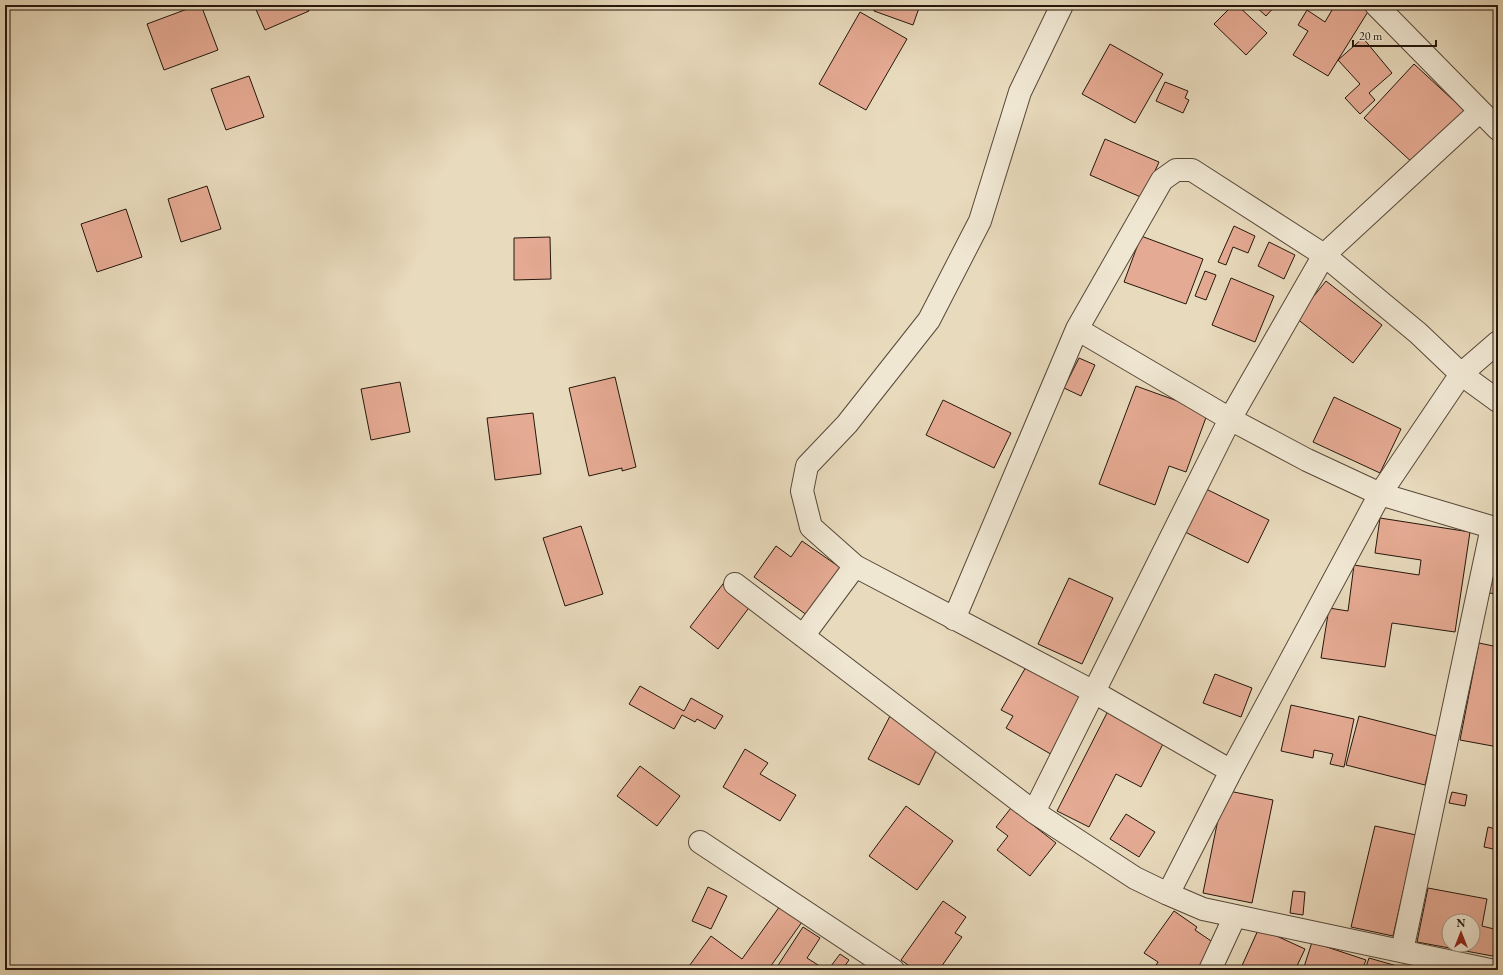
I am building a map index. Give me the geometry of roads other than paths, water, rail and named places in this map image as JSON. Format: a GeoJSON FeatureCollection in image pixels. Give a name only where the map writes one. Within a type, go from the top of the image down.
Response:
{"type":"FeatureCollection","features":[{"type":"Feature","properties":{"kind":"street"},"geometry":{"type":"LineString","coordinates":[[1062,5],[1020,92],[980,221],[929,320],[847,424],[807,466],[802,490],[811,527],[855,566],[1094,692],[1231,771]]}},
{"type":"Feature","properties":{"kind":"street"},"geometry":{"type":"LineString","coordinates":[[1376,5],[1498,129]]}},
{"type":"Feature","properties":{"kind":"street"},"geometry":{"type":"LineString","coordinates":[[1034,812],[1230,419],[1324,255],[1480,111]]}},
{"type":"Feature","properties":{"kind":"street"},"geometry":{"type":"LineString","coordinates":[[954,619],[1077,329],[1162,180],[1176,170],[1192,170],[1324,255],[1418,333],[1461,374],[1498,401]]}},
{"type":"Feature","properties":{"kind":"street"},"geometry":{"type":"LineString","coordinates":[[1077,329],[1230,419],[1307,460],[1380,494],[1495,528],[1402,951]]}},
{"type":"Feature","properties":{"kind":"street"},"geometry":{"type":"LineString","coordinates":[[1168,894],[1231,771],[1380,494],[1461,374],[1498,342]]}},
{"type":"Feature","properties":{"kind":"street"},"geometry":{"type":"LineString","coordinates":[[803,636],[855,566]]}},
{"type":"Feature","properties":{"kind":"street"},"geometry":{"type":"LineString","coordinates":[[735,584],[1034,812],[1135,878],[1203,909],[1490,970]]}},
{"type":"Feature","properties":{"kind":"street"},"geometry":{"type":"LineString","coordinates":[[700,842],[893,970]]}},
{"type":"Feature","properties":{"kind":"street"},"geometry":{"type":"LineString","coordinates":[[1210,970],[1235,916]]}}]}
